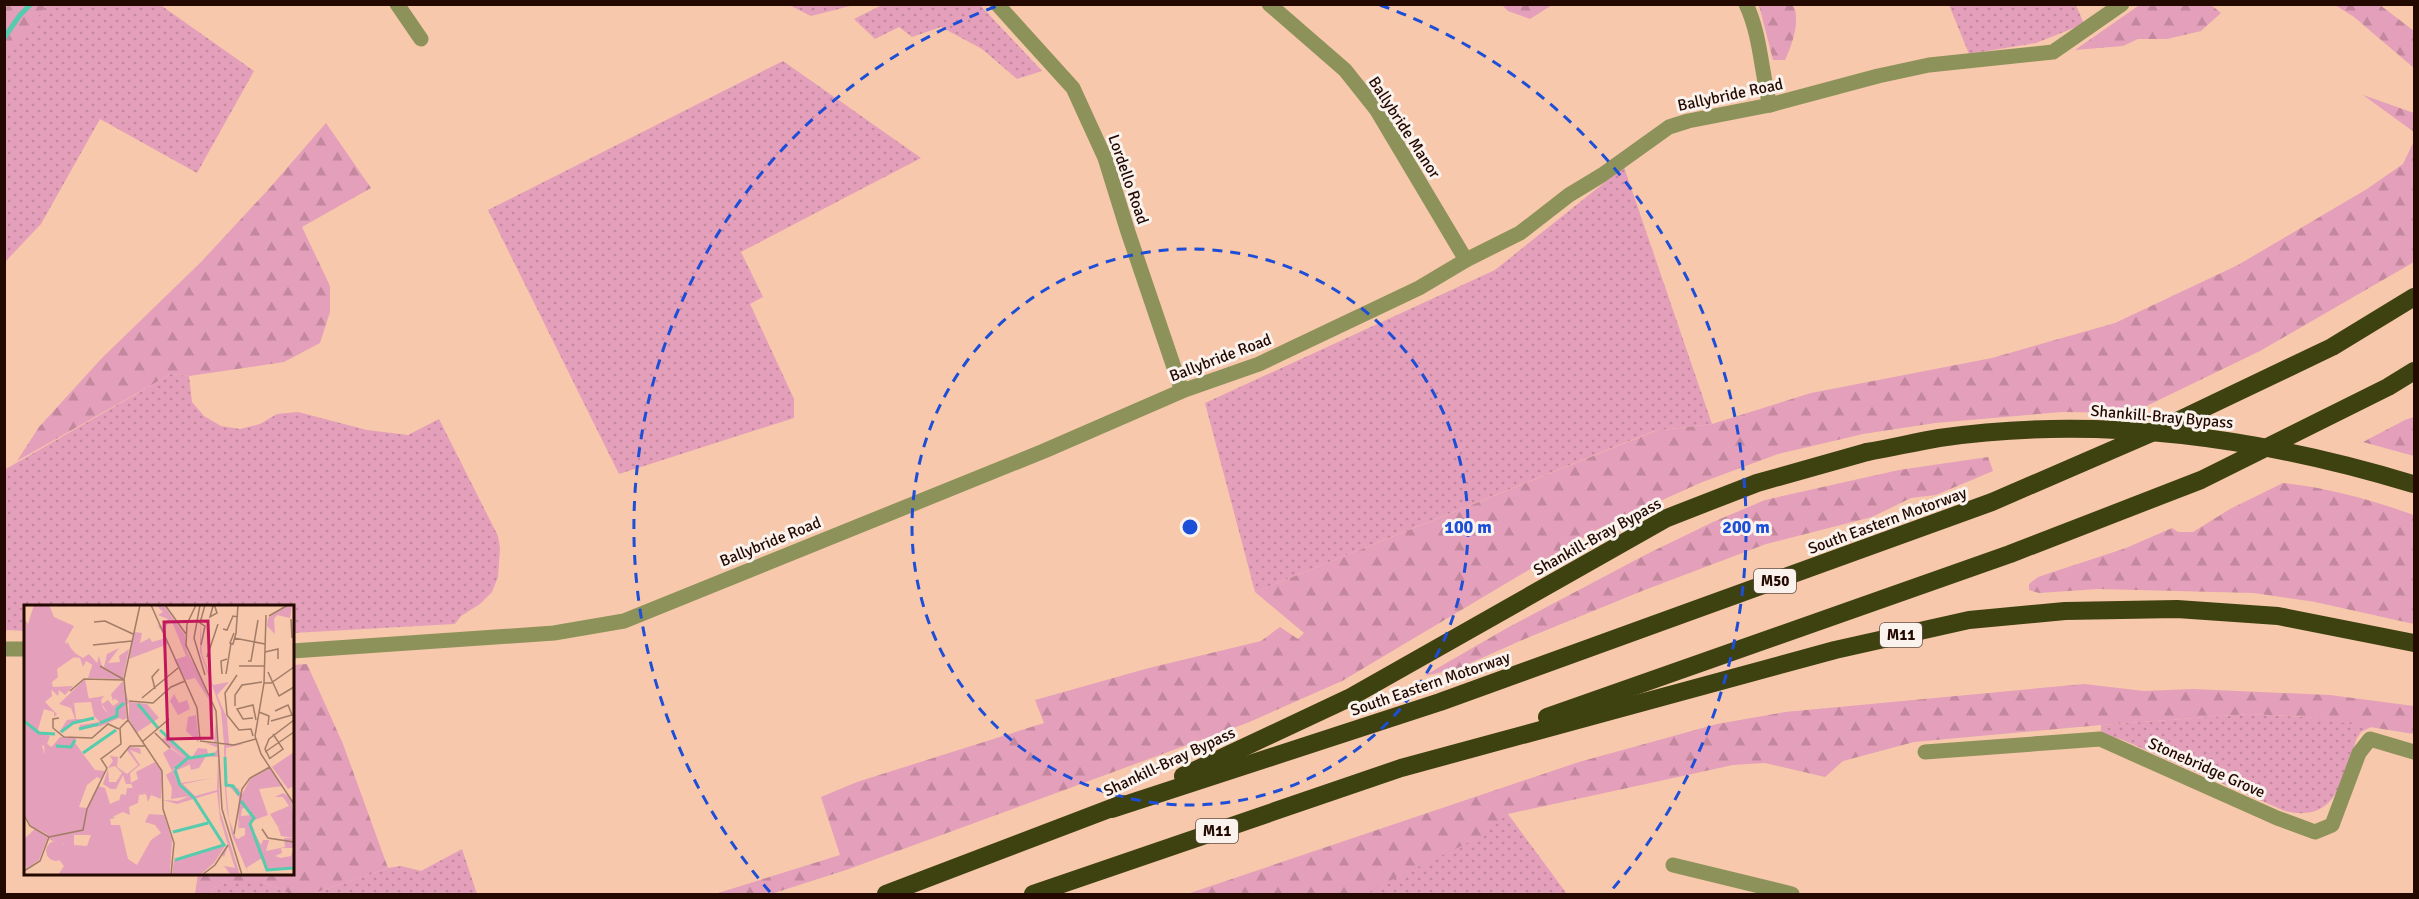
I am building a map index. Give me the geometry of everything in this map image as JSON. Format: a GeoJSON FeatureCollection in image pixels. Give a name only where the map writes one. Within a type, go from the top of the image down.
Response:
{"type":"FeatureCollection","features":[{"type":"Feature","properties":{"kind":"highway","name":"South Eastern Motorway"},"geometry":{"type":"LineString","coordinates":[[1112,809],[1440,702],[1992,502],[2156,430],[2332,347],[2415,297]]}},
{"type":"Feature","properties":{"kind":"highway"},"geometry":{"type":"LineString","coordinates":[[1401,768],[1999,558],[2201,480],[2388,387],[2415,371]]}},
{"type":"Feature","properties":{"kind":"highway","name":"Shankill-Bray Bypass"},"geometry":{"type":"LineString","coordinates":[[886,894],[1112,809],[1349,698],[1667,518],[1757,483],[1867,452],[1939,438],[2011,431],[2119,429],[2258,444],[2355,466],[2414,485]]}},
{"type":"Feature","properties":{"kind":"highway","name":"M11"},"geometry":{"type":"LineString","coordinates":[[1033,894],[1401,768],[1835,650],[1970,620],[2065,611],[2177,609],[2278,616],[2415,643]]}},
{"type":"Feature","properties":{"kind":"street"},"geometry":{"type":"LineString","coordinates":[[397,4],[422,39]]}},
{"type":"Feature","properties":{"kind":"street","name":"Lordello Road"},"geometry":{"type":"LineString","coordinates":[[997,4],[1073,88],[1105,158],[1182,391]]}},
{"type":"Feature","properties":{"kind":"street","name":"Ballybride Manor"},"geometry":{"type":"LineString","coordinates":[[1269,4],[1345,70],[1370,101],[1466,260]]}},
{"type":"Feature","properties":{"kind":"street"},"geometry":{"type":"LineString","coordinates":[[1746,4],[1757,39],[1763,80],[1770,105]]}},
{"type":"Feature","properties":{"kind":"street","name":"Ballybride Road"},"geometry":{"type":"LineString","coordinates":[[294,651],[554,633],[624,621],[1044,451],[1182,391],[1258,364],[1419,288],[1466,260],[1520,233],[1569,195],[1602,176],[1669,126],[1770,105],[1929,65],[2053,52],[2122,4]]}},
{"type":"Feature","properties":{"kind":"street"},"geometry":{"type":"LineString","coordinates":[[4,649],[24,649]]}},
{"type":"Feature","properties":{"kind":"street","name":"Stonebridge Grove"},"geometry":{"type":"LineString","coordinates":[[1925,752],[2100,739],[2277,818],[2314,832],[2332,825],[2359,753],[2370,739],[2415,752]]}},
{"type":"Feature","properties":{"kind":"street"},"geometry":{"type":"LineString","coordinates":[[1673,865],[1792,894]]}},
{"type":"Feature","properties":{"kind":"green space"},"geometry":{"type":"Polygon","coordinates":[[[8,4],[47,5],[5,59],[5,9],[8,4]]]}},
{"type":"Feature","properties":{"kind":"green space"},"geometry":{"type":"Polygon","coordinates":[[[159,4],[254,71],[197,173],[100,119],[41,224],[5,262],[4,59],[47,5],[159,4]]]}},
{"type":"Feature","properties":{"kind":"green space"},"geometry":{"type":"Polygon","coordinates":[[[789,4],[854,5],[811,16],[789,4]]]}},
{"type":"Feature","properties":{"kind":"green space"},"geometry":{"type":"Polygon","coordinates":[[[884,4],[980,5],[1042,71],[1017,79],[982,49],[941,27],[912,37],[899,27],[875,39],[854,19],[884,4]]]}},
{"type":"Feature","properties":{"kind":"green space"},"geometry":{"type":"Polygon","coordinates":[[[2141,4],[2211,5],[2221,13],[2201,31],[2167,39],[2138,39],[2123,46],[2075,50],[2141,4]]]}},
{"type":"Feature","properties":{"kind":"green space"},"geometry":{"type":"Polygon","coordinates":[[[1502,5],[1552,5],[1530,19],[1508,11],[1502,5]]]}},
{"type":"Feature","properties":{"kind":"green space"},"geometry":{"type":"Polygon","coordinates":[[[1759,5],[1793,5],[1796,25],[1785,60],[1773,60],[1759,5]]]}},
{"type":"Feature","properties":{"kind":"green space"},"geometry":{"type":"Polygon","coordinates":[[[1949,5],[2076,5],[2084,24],[2036,43],[1969,54],[1949,5]]]}},
{"type":"Feature","properties":{"kind":"green space"},"geometry":{"type":"Polygon","coordinates":[[[2335,5],[2380,5],[2414,31],[2414,68],[2354,17],[2335,5]]]}},
{"type":"Feature","properties":{"kind":"green space"},"geometry":{"type":"Polygon","coordinates":[[[783,61],[921,158],[741,252],[763,297],[750,304],[794,399],[794,418],[619,474],[488,210],[783,61]]]}},
{"type":"Feature","properties":{"kind":"green space"},"geometry":{"type":"Polygon","coordinates":[[[2363,95],[2414,113],[2414,132],[2363,95]]]}},
{"type":"Feature","properties":{"kind":"green space"},"geometry":{"type":"Polygon","coordinates":[[[326,123],[371,188],[302,227],[330,286],[330,312],[320,343],[284,362],[189,376],[171,374],[17,461],[39,427],[102,358],[201,262],[326,123]]]}},
{"type":"Feature","properties":{"kind":"green space"},"geometry":{"type":"Polygon","coordinates":[[[2414,141],[2414,262],[2260,351],[2132,413],[2062,412],[1935,423],[1863,434],[1778,454],[1700,483],[1596,530],[1342,681],[1247,723],[846,870],[771,894],[715,894],[840,855],[821,797],[857,782],[1044,723],[1035,700],[1149,668],[1261,641],[1280,627],[1298,639],[1304,633],[1255,592],[1655,431],[1712,424],[1811,393],[1992,358],[2115,323],[2238,265],[2367,189],[2403,164],[2414,141]]]}},
{"type":"Feature","properties":{"kind":"green space"},"geometry":{"type":"Polygon","coordinates":[[[1624,167],[1712,424],[1654,431],[1255,592],[1205,403],[1495,270],[1624,167]]]}},
{"type":"Feature","properties":{"kind":"green space"},"geometry":{"type":"Polygon","coordinates":[[[171,374],[189,376],[192,402],[204,416],[221,426],[240,429],[260,424],[277,414],[298,412],[367,430],[408,435],[439,419],[498,536],[500,548],[498,577],[492,592],[480,604],[461,616],[455,624],[294,633],[294,605],[24,605],[24,631],[5,630],[4,470],[171,374]]]}},
{"type":"Feature","properties":{"kind":"green space"},"geometry":{"type":"Polygon","coordinates":[[[2414,417],[2414,456],[2363,442],[2405,420],[2414,417]]]}},
{"type":"Feature","properties":{"kind":"green space"},"geometry":{"type":"Polygon","coordinates":[[[1988,457],[1993,471],[1936,495],[1911,498],[1872,517],[1766,544],[1642,591],[1457,669],[1424,676],[1507,628],[1647,554],[1765,500],[1899,470],[1988,457]]]}},
{"type":"Feature","properties":{"kind":"green space"},"geometry":{"type":"Polygon","coordinates":[[[2283,483],[2350,495],[2414,515],[2414,624],[2315,602],[2254,593],[2098,589],[2039,593],[2029,590],[2029,584],[2038,577],[2126,548],[2172,528],[2178,532],[2193,532],[2230,509],[2283,483]]]}},
{"type":"Feature","properties":{"kind":"green space"},"geometry":{"type":"Polygon","coordinates":[[[307,664],[343,744],[388,868],[312,894],[291,894],[263,882],[226,882],[203,894],[195,894],[198,875],[294,875],[294,665],[307,664]]]}},
{"type":"Feature","properties":{"kind":"green space"},"geometry":{"type":"Polygon","coordinates":[[[2084,684],[2144,691],[2193,689],[2330,695],[2414,706],[2414,734],[2307,717],[2249,714],[1914,742],[1843,761],[1825,777],[1765,763],[1733,765],[1508,814],[1480,837],[1367,894],[1187,894],[1579,762],[1717,724],[1785,712],[2084,684]]]}},
{"type":"Feature","properties":{"kind":"green space"},"geometry":{"type":"Polygon","coordinates":[[[2249,714],[2307,717],[2373,726],[2361,732],[2357,738],[2342,781],[2328,803],[2317,810],[2303,813],[2285,811],[2123,740],[2101,733],[2101,725],[2249,714]]]}},
{"type":"Feature","properties":{"kind":"green space"},"geometry":{"type":"Polygon","coordinates":[[[1508,814],[1567,894],[1263,894],[1508,814]]]}},
{"type":"Feature","properties":{"kind":"green space"},"geometry":{"type":"Polygon","coordinates":[[[462,849],[477,894],[312,894],[388,868],[401,866],[421,871],[462,849]]]}},
{"type":"Feature","properties":{"kind":"green space"},"geometry":{"type":"Polygon","coordinates":[[[226,882],[263,882],[291,894],[203,894],[226,882]]]}},
{"type":"Feature","properties":{"kind":"waterway"},"geometry":{"type":"LineString","coordinates":[[4,38],[31,4]]}}]}
